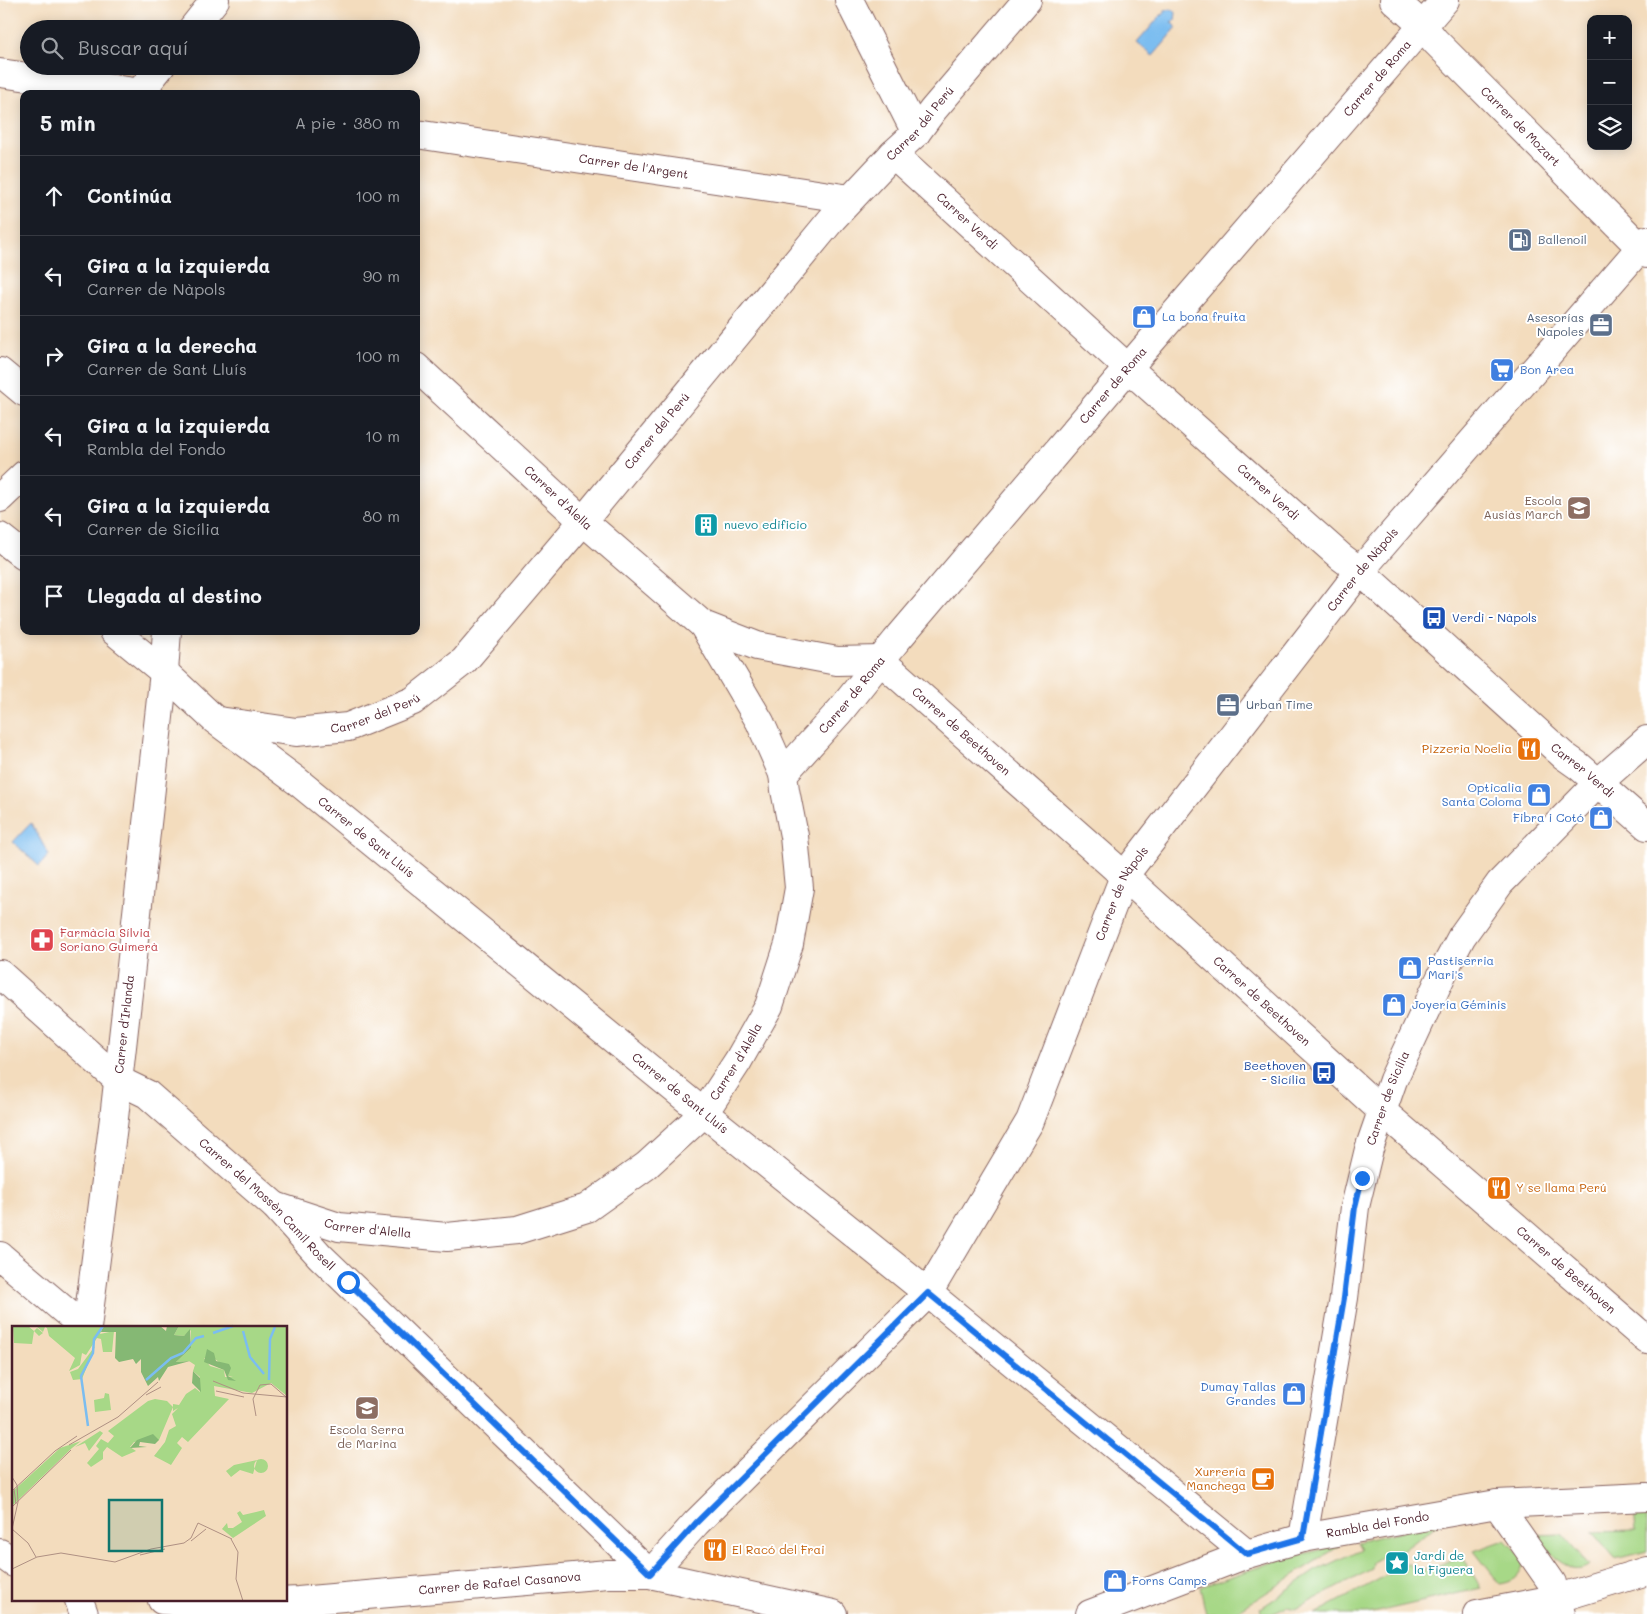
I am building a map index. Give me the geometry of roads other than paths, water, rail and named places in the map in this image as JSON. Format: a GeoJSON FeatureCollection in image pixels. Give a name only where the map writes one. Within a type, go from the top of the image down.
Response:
{"type":"FeatureCollection","features":[{"type":"Feature","properties":{"kind":"street"},"geometry":{"type":"LineString","coordinates":[[199,20],[215,0]]}},
{"type":"Feature","properties":{"kind":"street"},"geometry":{"type":"LineString","coordinates":[[849,0],[916,132]]}},
{"type":"Feature","properties":{"kind":"street","name":"Carrer del Perú"},"geometry":{"type":"LineString","coordinates":[[215,720],[296,732],[348,727],[413,701],[464,661],[583,521],[850,199],[916,132],[1027,0]]}},
{"type":"Feature","properties":{"kind":"street","name":"Carrer de Mozart"},"geometry":{"type":"LineString","coordinates":[[1394,0],[1423,26],[1435,41],[1645,247]]}},
{"type":"Feature","properties":{"kind":"street","name":"Carrer de Roma"},"geometry":{"type":"LineString","coordinates":[[783,774],[840,711],[880,660],[1128,368],[1445,0]]}},
{"type":"Feature","properties":{"kind":"street"},"geometry":{"type":"LineString","coordinates":[[0,73],[122,90]]}},
{"type":"Feature","properties":{"kind":"street"},"geometry":{"type":"LineString","coordinates":[[146,90],[155,75]]}},
{"type":"Feature","properties":{"kind":"street","name":"Carrer de l'Argent"},"geometry":{"type":"LineString","coordinates":[[420,135],[850,199]]}},
{"type":"Feature","properties":{"kind":"street","name":"Carrer Verdi"},"geometry":{"type":"LineString","coordinates":[[893,154],[1128,368],[1341,557],[1360,571],[1563,755],[1580,767],[1647,826]]}},
{"type":"Feature","properties":{"kind":"street","name":"Carrer de Nàpols"},"geometry":{"type":"LineString","coordinates":[[650,1574],[696,1523],[928,1293],[1030,1121],[1124,876],[1360,571],[1645,247]]}},
{"type":"Feature","properties":{"kind":"street","name":"Carrer d'Alella"},"geometry":{"type":"LineString","coordinates":[[275,1206],[339,1227],[448,1237],[517,1230],[587,1208],[646,1166],[704,1113],[738,1060],[769,1006],[789,944],[798,888],[794,836],[783,774],[760,722],[703,625],[583,521],[420,371]]}},
{"type":"Feature","properties":{"kind":"street"},"geometry":{"type":"LineString","coordinates":[[0,372],[20,389]]}},
{"type":"Feature","properties":{"kind":"street"},"geometry":{"type":"LineString","coordinates":[[0,498],[20,479]]}},
{"type":"Feature","properties":{"kind":"street"},"geometry":{"type":"LineString","coordinates":[[0,537],[20,553]]}},
{"type":"Feature","properties":{"kind":"street","name":"Carrer d'Alella"},"geometry":{"type":"LineString","coordinates":[[703,625],[757,646],[837,661],[880,660]]}},
{"type":"Feature","properties":{"kind":"street","name":"Carrer de Sant Lluís"},"geometry":{"type":"LineString","coordinates":[[119,635],[164,672],[215,720],[297,781],[1247,1554]]}},
{"type":"Feature","properties":{"kind":"street","name":"Carrer d'Irlanda"},"geometry":{"type":"LineString","coordinates":[[86,1326],[118,1080],[167,635]]}},
{"type":"Feature","properties":{"kind":"street","name":"Carrer de Beethoven"},"geometry":{"type":"LineString","coordinates":[[880,660],[1124,876],[1382,1111],[1647,1340]]}},
{"type":"Feature","properties":{"kind":"street","name":"Carrer de Sicília"},"geometry":{"type":"LineString","coordinates":[[1303,1538],[1344,1298],[1355,1207],[1370,1149],[1393,1080],[1421,1017],[1462,936],[1500,883],[1598,783],[1647,740]]}},
{"type":"Feature","properties":{"kind":"street","name":"Carrer del Mossèn Camil Rosell"},"geometry":{"type":"LineString","coordinates":[[0,974],[118,1080],[147,1094],[275,1206],[327,1263],[650,1574]]}},
{"type":"Feature","properties":{"kind":"street"},"geometry":{"type":"LineString","coordinates":[[0,1256],[84,1326]]}},
{"type":"Feature","properties":{"kind":"street","name":"Rambla del Fondo"},"geometry":{"type":"LineString","coordinates":[[1090,1614],[1247,1554],[1303,1538],[1497,1504],[1647,1497]]}},
{"type":"Feature","properties":{"kind":"street"},"geometry":{"type":"LineString","coordinates":[[1497,1504],[1552,1583],[1558,1607]]}},
{"type":"Feature","properties":{"kind":"street"},"geometry":{"type":"LineString","coordinates":[[0,1553],[12,1561]]}},
{"type":"Feature","properties":{"kind":"street"},"geometry":{"type":"LineString","coordinates":[[1477,1614],[1558,1607],[1647,1571]]}},
{"type":"Feature","properties":{"kind":"street","name":"Carrer de Rafael Casanova"},"geometry":{"type":"LineString","coordinates":[[184,1602],[218,1605],[298,1602],[608,1574],[650,1574],[833,1614]]}},
{"type":"Feature","properties":{"kind":"street"},"geometry":{"type":"LineString","coordinates":[[80,1602],[84,1614]]}},
{"type":"Feature","properties":{"kind":"water"},"geometry":{"type":"Polygon","coordinates":[[[1169,9],[1174,10],[1176,13],[1175,20],[1171,22],[1177,28],[1153,56],[1137,43],[1161,15],[1169,9]]]}},
{"type":"Feature","properties":{"kind":"water"},"geometry":{"type":"Polygon","coordinates":[[[31,823],[49,855],[39,866],[13,842],[31,823]]]}},
{"type":"Feature","properties":{"kind":"place","name":"Ballenoil"},"geometry":{"type":"Point","coordinates":[1520,240]}},
{"type":"Feature","properties":{"kind":"place","name":"La bona fruita"},"geometry":{"type":"Point","coordinates":[1144,317]}},
{"type":"Feature","properties":{"kind":"place","name":"Asesorías Napoles"},"geometry":{"type":"Point","coordinates":[1601,325]}},
{"type":"Feature","properties":{"kind":"place","name":"Bon Area"},"geometry":{"type":"Point","coordinates":[1502,370]}},
{"type":"Feature","properties":{"kind":"place","name":"Escola Ausiàs March"},"geometry":{"type":"Point","coordinates":[1579,508]}},
{"type":"Feature","properties":{"kind":"place","name":"nuevo edificio"},"geometry":{"type":"Point","coordinates":[706,525]}},
{"type":"Feature","properties":{"kind":"place","name":"Verdi - Nàpols"},"geometry":{"type":"Point","coordinates":[1434,618]}},
{"type":"Feature","properties":{"kind":"place","name":"Urban Time"},"geometry":{"type":"Point","coordinates":[1228,705]}},
{"type":"Feature","properties":{"kind":"place","name":"Pizzeria Noelia"},"geometry":{"type":"Point","coordinates":[1529,749]}},
{"type":"Feature","properties":{"kind":"place","name":"Opticalia Santa Coloma"},"geometry":{"type":"Point","coordinates":[1539,795]}},
{"type":"Feature","properties":{"kind":"place","name":"Fibra i Cotó"},"geometry":{"type":"Point","coordinates":[1601,818]}},
{"type":"Feature","properties":{"kind":"place","name":"Farmàcia Sílvia Soriano Guimerà"},"geometry":{"type":"Point","coordinates":[42,940]}},
{"type":"Feature","properties":{"kind":"place","name":"Pastiserria Mari's"},"geometry":{"type":"Point","coordinates":[1410,968]}},
{"type":"Feature","properties":{"kind":"place","name":"Joyería Géminis"},"geometry":{"type":"Point","coordinates":[1394,1005]}},
{"type":"Feature","properties":{"kind":"place","name":"Beethoven - Sicília"},"geometry":{"type":"Point","coordinates":[1324,1073]}},
{"type":"Feature","properties":{"kind":"place","name":"Y se llama Perú"},"geometry":{"type":"Point","coordinates":[1499,1188]}},
{"type":"Feature","properties":{"kind":"place","name":"Dumay Tallas Grandes"},"geometry":{"type":"Point","coordinates":[1294,1394]}},
{"type":"Feature","properties":{"kind":"place","name":"Escola Serra de Marina"},"geometry":{"type":"Point","coordinates":[367,1408]}},
{"type":"Feature","properties":{"kind":"place","name":"Xurrería Manchega"},"geometry":{"type":"Point","coordinates":[1263,1479]}},
{"type":"Feature","properties":{"kind":"place","name":"El Racó del Frai"},"geometry":{"type":"Point","coordinates":[715,1550]}},
{"type":"Feature","properties":{"kind":"place","name":"Jardi de la Figuera"},"geometry":{"type":"Point","coordinates":[1397,1563]}},
{"type":"Feature","properties":{"kind":"place","name":"Forns Camps"},"geometry":{"type":"Point","coordinates":[1115,1581]}}]}
